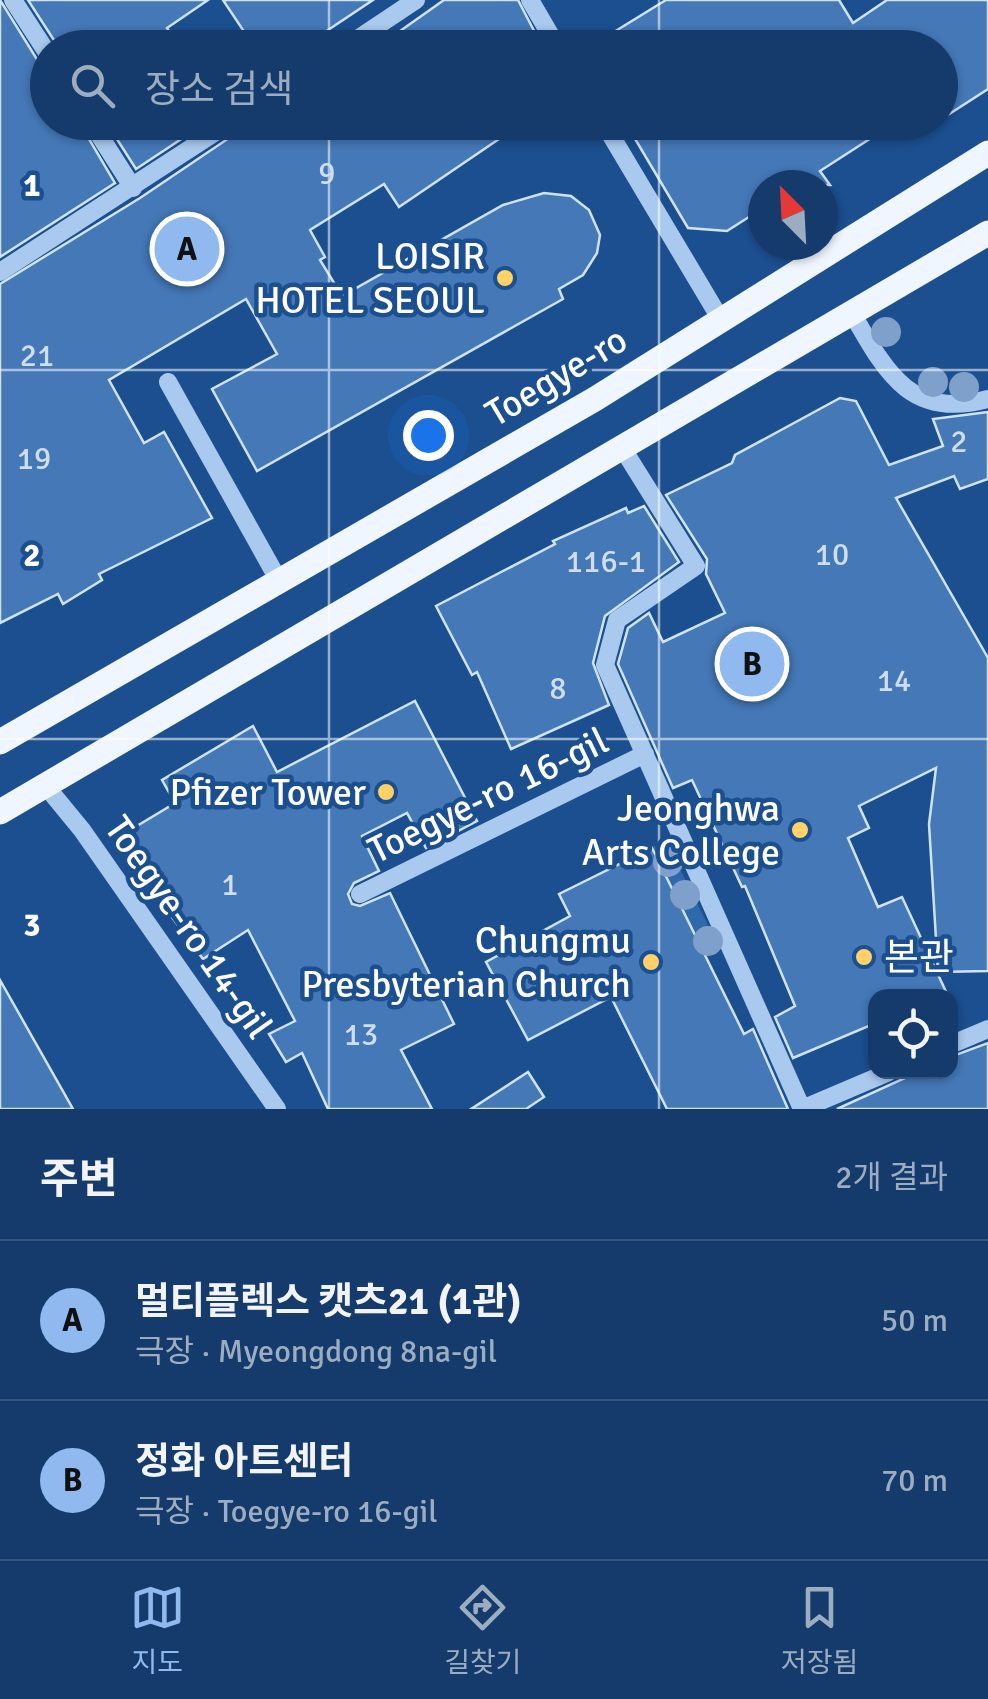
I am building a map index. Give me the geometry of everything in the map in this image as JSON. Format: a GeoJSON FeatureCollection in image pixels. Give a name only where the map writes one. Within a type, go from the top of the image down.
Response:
{"type":"FeatureCollection","features":[{"type":"Feature","properties":{"kind":"main road","name":"Toegye-ro"},"geometry":{"type":"LineString","coordinates":[[1,740],[595,399],[988,153]]}},
{"type":"Feature","properties":{"kind":"main road"},"geometry":{"type":"LineString","coordinates":[[0,812],[988,233]]}},
{"type":"Feature","properties":{"kind":"street"},"geometry":{"type":"LineString","coordinates":[[13,0],[32,30]]}},
{"type":"Feature","properties":{"kind":"street"},"geometry":{"type":"LineString","coordinates":[[371,30],[416,0]]}},
{"type":"Feature","properties":{"kind":"street"},"geometry":{"type":"LineString","coordinates":[[530,0],[548,30]]}},
{"type":"Feature","properties":{"kind":"street"},"geometry":{"type":"LineString","coordinates":[[102,140],[133,188]]}},
{"type":"Feature","properties":{"kind":"street"},"geometry":{"type":"LineString","coordinates":[[0,272],[204,140]]}},
{"type":"Feature","properties":{"kind":"street"},"geometry":{"type":"LineString","coordinates":[[614,140],[721,320]]}},
{"type":"Feature","properties":{"kind":"street"},"geometry":{"type":"LineString","coordinates":[[852,313],[889,371],[922,400],[958,404],[988,399]]}},
{"type":"Feature","properties":{"kind":"street"},"geometry":{"type":"LineString","coordinates":[[168,382],[279,581]]}},
{"type":"Feature","properties":{"kind":"street","name":"Toegye-ro 16-gil"},"geometry":{"type":"LineString","coordinates":[[623,449],[696,566],[617,620],[606,664],[802,1109],[873,1079]]}},
{"type":"Feature","properties":{"kind":"street","name":"Toegye-ro 16-gil"},"geometry":{"type":"LineString","coordinates":[[360,894],[645,754]]}},
{"type":"Feature","properties":{"kind":"street","name":"Toegye-ro 14-gil"},"geometry":{"type":"LineString","coordinates":[[45,785],[82,830],[277,1109]]}},
{"type":"Feature","properties":{"kind":"street"},"geometry":{"type":"LineString","coordinates":[[958,1043],[988,1030]]}},
{"type":"Feature","properties":{"kind":"shaded area"},"geometry":{"type":"Polygon","coordinates":[[[666,841],[716,941],[702,948],[652,848],[666,841]]]}},
{"type":"Feature","properties":{"kind":"building"},"geometry":{"type":"Polygon","coordinates":[[[0,0],[30,48],[30,140],[90,140],[115,183],[0,257],[0,0]]]}},
{"type":"Feature","properties":{"kind":"building"},"geometry":{"type":"Polygon","coordinates":[[[28,0],[208,0],[168,30],[47,30],[28,0]]]}},
{"type":"Feature","properties":{"kind":"building"},"geometry":{"type":"Polygon","coordinates":[[[223,0],[373,0],[328,30],[243,30],[223,0]]]}},
{"type":"Feature","properties":{"kind":"building"},"geometry":{"type":"Polygon","coordinates":[[[444,0],[518,0],[534,30],[402,30],[444,0]]]}},
{"type":"Feature","properties":{"kind":"building"},"geometry":{"type":"Polygon","coordinates":[[[666,0],[839,0],[853,23],[887,0],[988,0],[988,89],[958,108],[958,30],[617,30],[666,0]]]}},
{"type":"Feature","properties":{"kind":"building"},"geometry":{"type":"Polygon","coordinates":[[[117,140],[180,140],[136,169],[117,140]]]}},
{"type":"Feature","properties":{"kind":"building"},"geometry":{"type":"Polygon","coordinates":[[[226,140],[498,140],[399,207],[384,184],[310,230],[325,257],[320,260],[342,296],[503,205],[544,193],[571,196],[589,210],[600,235],[597,253],[583,275],[559,289],[563,299],[257,471],[212,389],[277,354],[246,299],[109,380],[144,443],[164,432],[212,518],[99,574],[102,580],[63,604],[58,594],[0,623],[0,284],[226,140]]]}},
{"type":"Feature","properties":{"kind":"building"},"geometry":{"type":"Polygon","coordinates":[[[636,140],[868,140],[822,170],[748,170],[748,218],[727,231],[688,228],[636,140]]]}},
{"type":"Feature","properties":{"kind":"building"},"geometry":{"type":"Polygon","coordinates":[[[840,398],[856,401],[889,465],[943,446],[933,419],[988,412],[988,479],[960,489],[954,476],[896,498],[988,658],[988,971],[938,972],[929,824],[936,768],[859,806],[869,828],[848,838],[878,907],[902,897],[945,989],[868,989],[868,1026],[793,1058],[775,1017],[795,1006],[745,886],[742,887],[692,780],[673,788],[618,664],[628,628],[649,613],[663,642],[725,613],[706,574],[707,559],[666,495],[732,463],[735,455],[840,398]]]}},
{"type":"Feature","properties":{"kind":"building"},"geometry":{"type":"Polygon","coordinates":[[[644,506],[679,562],[605,616],[593,663],[609,705],[511,749],[477,672],[472,675],[436,606],[555,544],[553,541],[626,508],[628,513],[644,506]]]}},
{"type":"Feature","properties":{"kind":"building"},"geometry":{"type":"Polygon","coordinates":[[[415,701],[477,821],[426,848],[407,813],[362,836],[379,871],[354,883],[348,894],[352,904],[360,906],[390,893],[454,1024],[401,1050],[432,1109],[328,1109],[302,1053],[286,1062],[269,1034],[295,1021],[248,930],[203,959],[117,838],[175,803],[162,780],[253,726],[277,772],[415,701]]]}},
{"type":"Feature","properties":{"kind":"building","name":"Chungmu Presbyterian Church"},"geometry":{"type":"Polygon","coordinates":[[[652,848],[744,1034],[753,1029],[788,1109],[667,1109],[611,997],[528,1040],[486,962],[570,916],[559,894],[652,848]]]}},
{"type":"Feature","properties":{"kind":"building"},"geometry":{"type":"Polygon","coordinates":[[[0,980],[73,1109],[0,1109],[0,980]]]}},
{"type":"Feature","properties":{"kind":"building"},"geometry":{"type":"Polygon","coordinates":[[[988,1043],[988,1109],[837,1109],[903,1079],[958,1079],[958,1054],[988,1043]]]}},
{"type":"Feature","properties":{"kind":"building"},"geometry":{"type":"Polygon","coordinates":[[[528,1072],[544,1097],[526,1109],[471,1109],[528,1072]]]}},
{"type":"Feature","properties":{"kind":"place","name":"멀티플렉스 캣츠21 (1관)"},"geometry":{"type":"Point","coordinates":[187,249]}},
{"type":"Feature","properties":{"kind":"place","name":"LOISIR HOTEL SEOUL"},"geometry":{"type":"Point","coordinates":[505,278]}},
{"type":"Feature","properties":{"kind":"place","name":"정화 아트센터"},"geometry":{"type":"Point","coordinates":[752,664]}},
{"type":"Feature","properties":{"kind":"place","name":"Pfizer Tower"},"geometry":{"type":"Point","coordinates":[386,792]}},
{"type":"Feature","properties":{"kind":"place","name":"Jeonghwa Arts College"},"geometry":{"type":"Point","coordinates":[800,830]}},
{"type":"Feature","properties":{"kind":"place","name":"본관"},"geometry":{"type":"Point","coordinates":[864,957]}},
{"type":"Feature","properties":{"kind":"place","name":"Chungmu Presbyterian Church"},"geometry":{"type":"Point","coordinates":[651,962]}}]}
